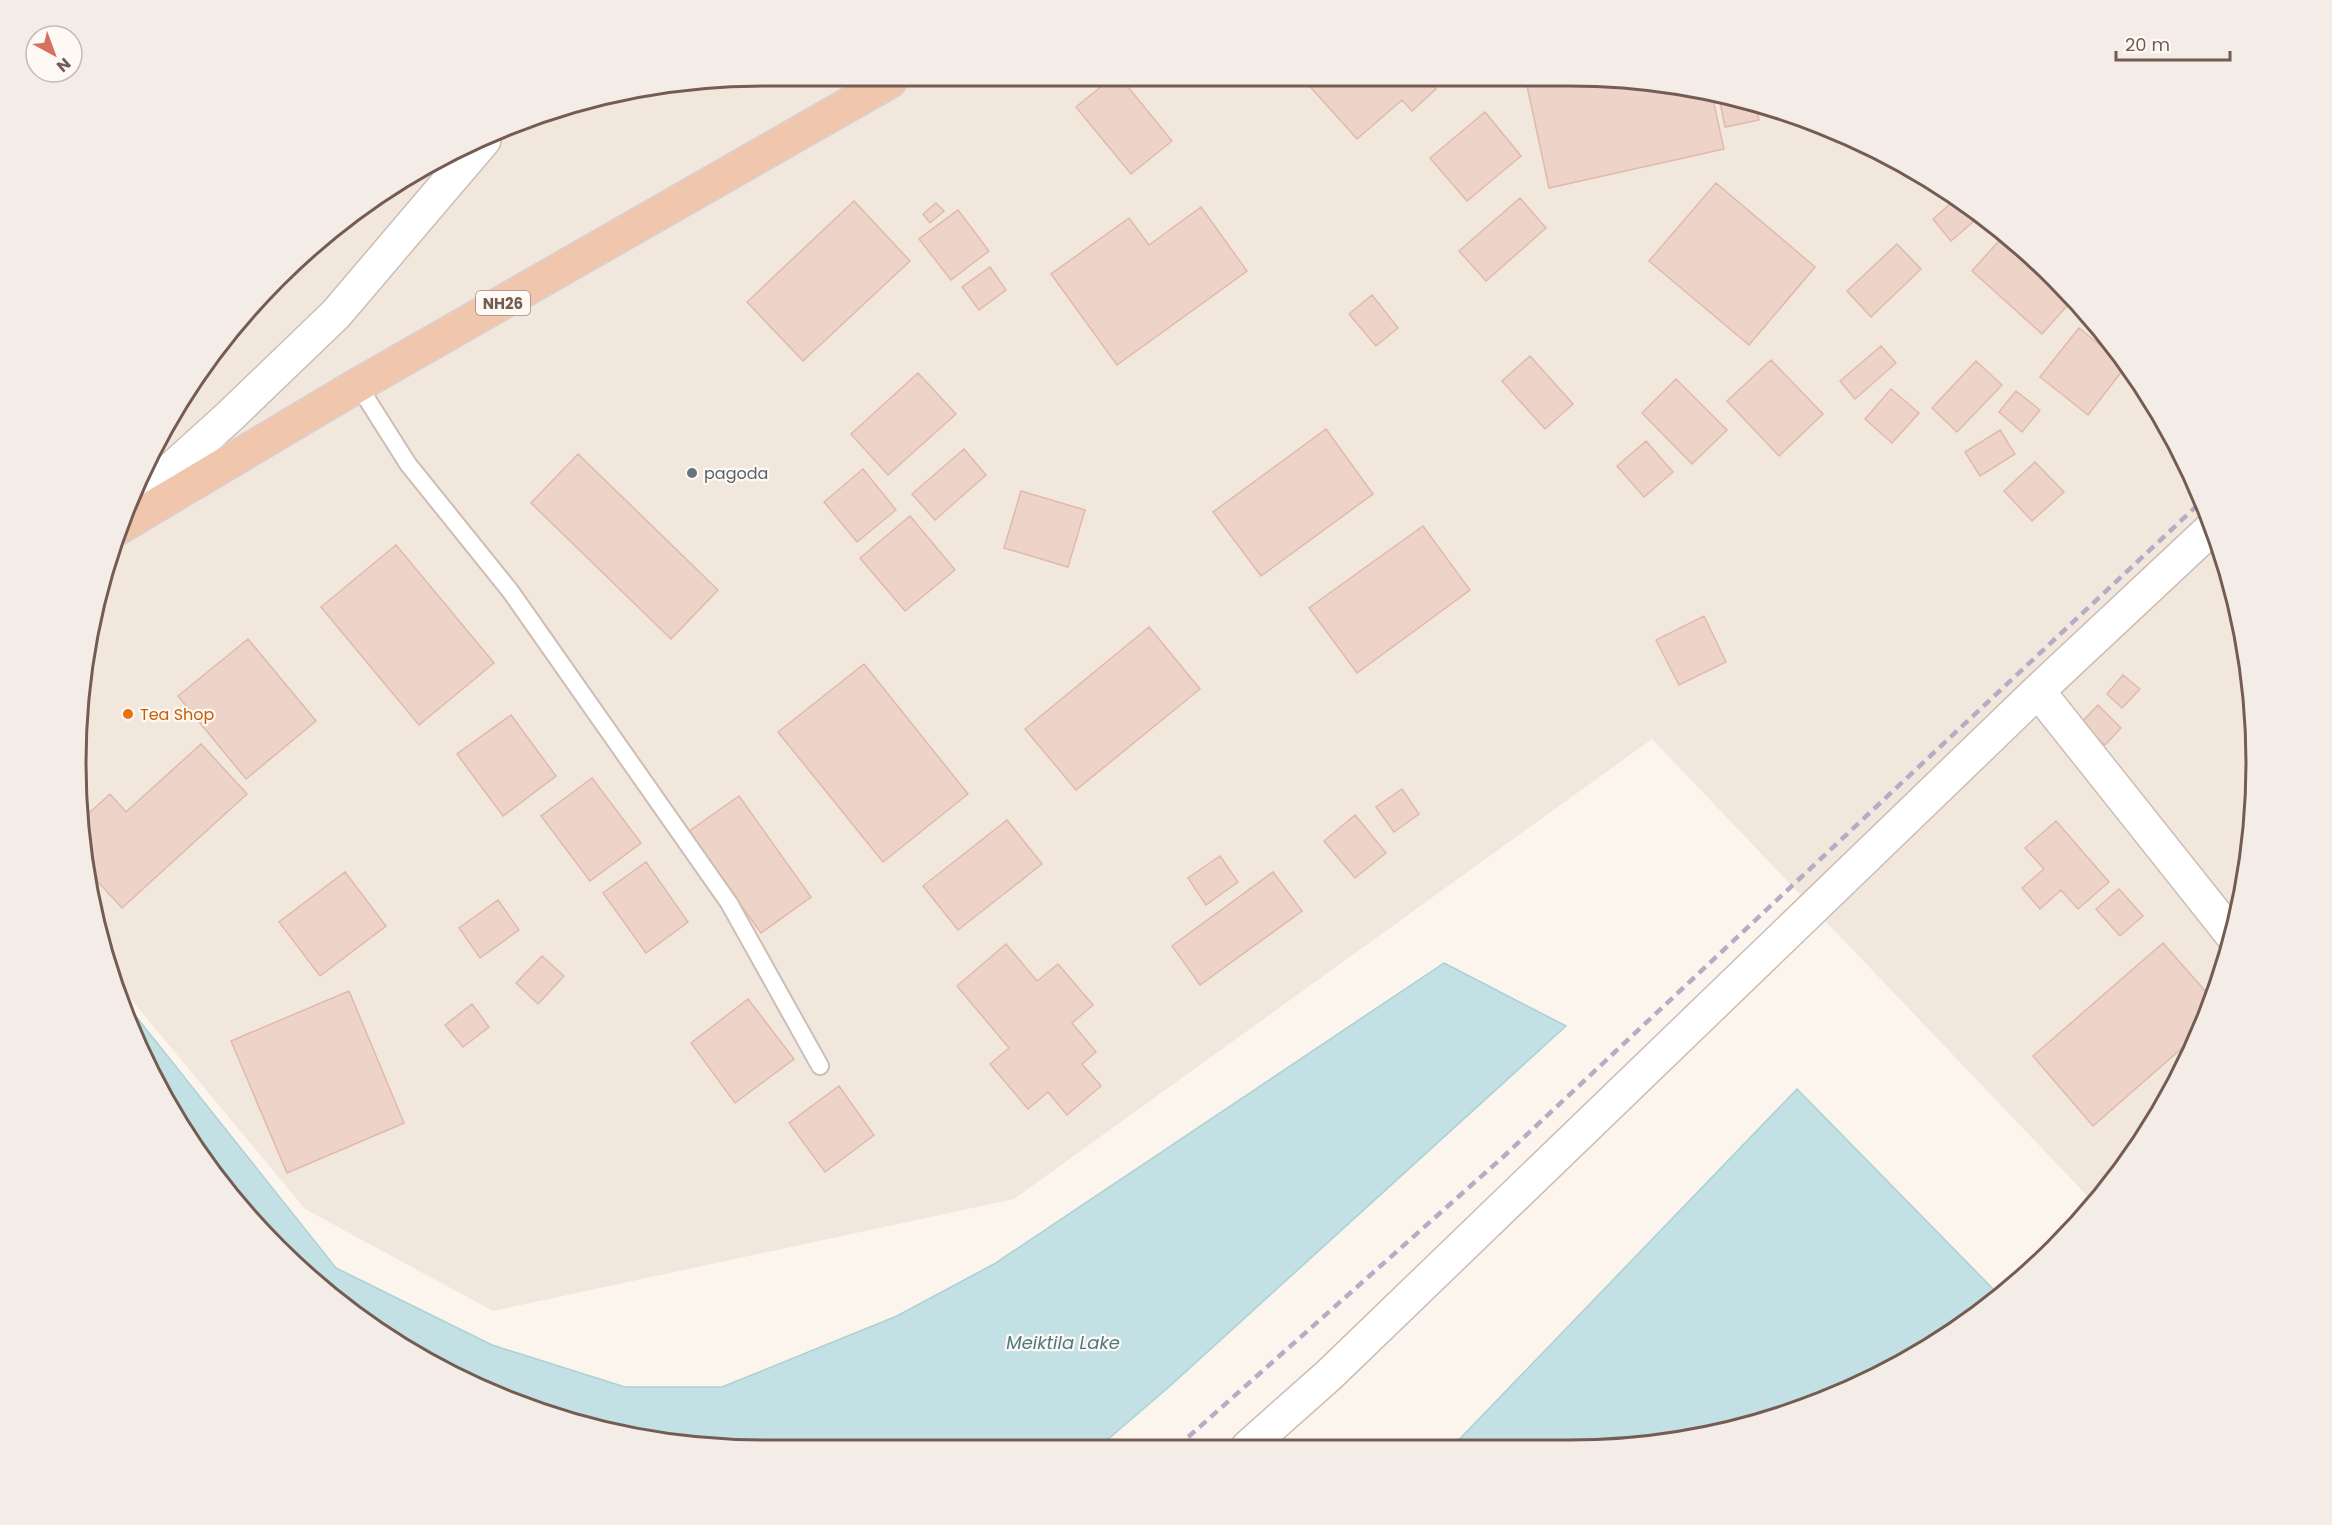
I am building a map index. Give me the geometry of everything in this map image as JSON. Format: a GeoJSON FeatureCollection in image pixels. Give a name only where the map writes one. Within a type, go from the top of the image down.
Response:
{"type":"FeatureCollection","features":[{"type":"Feature","properties":{"kind":"highway","name":"NH26"},"geometry":{"type":"LineString","coordinates":[[130,521],[358,386],[881,86]]}},
{"type":"Feature","properties":{"kind":"street"},"geometry":{"type":"LineString","coordinates":[[139,498],[230,416],[336,314],[476,149]]}},
{"type":"Feature","properties":{"kind":"street"},"geometry":{"type":"LineString","coordinates":[[1256,1440],[1329,1375],[2038,691],[2206,533]]}},
{"type":"Feature","properties":{"kind":"street"},"geometry":{"type":"LineString","coordinates":[[2038,691],[2226,927]]}},
{"type":"Feature","properties":{"kind":"lane"},"geometry":{"type":"LineString","coordinates":[[358,386],[408,464],[511,592],[729,903],[820,1066]]}},
{"type":"Feature","properties":{"kind":"shaded area"},"geometry":{"type":"Polygon","coordinates":[[[762,86],[1614,87],[1658,91],[1745,109],[1787,121],[1869,155],[1946,200],[1982,225],[2016,254],[2078,316],[2107,350],[2132,386],[2177,463],[2211,545],[2233,630],[2241,674],[2245,718],[2245,807],[2241,851],[2233,895],[2211,980],[2177,1062],[2132,1139],[2088,1197],[1652,739],[1014,1199],[493,1311],[305,1209],[126,993],[121,980],[99,895],[91,851],[87,807],[87,718],[91,674],[99,630],[121,545],[155,463],[200,386],[225,350],[254,316],[316,254],[350,225],[386,200],[463,155],[545,121],[630,99],[674,91],[762,86]]]}},
{"type":"Feature","properties":{"kind":"water","name":"Meiktila Lake"},"geometry":{"type":"Polygon","coordinates":[[[1444,963],[1566,1026],[1170,1386],[1107,1440],[762,1440],[674,1434],[587,1416],[545,1404],[463,1370],[386,1325],[350,1300],[316,1271],[284,1241],[225,1175],[176,1101],[155,1062],[134,1014],[336,1268],[492,1345],[625,1387],[722,1387],[897,1316],[994,1264],[1444,963]]]}},
{"type":"Feature","properties":{"kind":"water"},"geometry":{"type":"Polygon","coordinates":[[[1797,1089],[1994,1290],[1946,1325],[1869,1370],[1787,1404],[1745,1416],[1658,1434],[1614,1438],[1459,1440],[1797,1089]]]}},
{"type":"Feature","properties":{"kind":"building"},"geometry":{"type":"Polygon","coordinates":[[[1102,86],[1127,86],[1172,141],[1131,174],[1076,107],[1102,86]]]}},
{"type":"Feature","properties":{"kind":"building"},"geometry":{"type":"Polygon","coordinates":[[[1309,86],[1433,86],[1436,89],[1412,111],[1402,100],[1357,139],[1309,86]]]}},
{"type":"Feature","properties":{"kind":"building"},"geometry":{"type":"Polygon","coordinates":[[[1527,86],[1614,87],[1658,91],[1713,102],[1724,149],[1549,188],[1527,86]]]}},
{"type":"Feature","properties":{"kind":"building"},"geometry":{"type":"Polygon","coordinates":[[[1720,103],[1757,113],[1759,120],[1725,127],[1720,103]]]}},
{"type":"Feature","properties":{"kind":"building"},"geometry":{"type":"Polygon","coordinates":[[[1485,112],[1521,156],[1467,201],[1430,158],[1485,112]]]}},
{"type":"Feature","properties":{"kind":"building"},"geometry":{"type":"Polygon","coordinates":[[[1716,183],[1815,267],[1749,345],[1649,261],[1716,183]]]}},
{"type":"Feature","properties":{"kind":"building"},"geometry":{"type":"Polygon","coordinates":[[[1520,198],[1546,228],[1486,281],[1459,251],[1520,198]]]}},
{"type":"Feature","properties":{"kind":"building"},"geometry":{"type":"Polygon","coordinates":[[[854,201],[910,261],[803,361],[747,302],[854,201]]]}},
{"type":"Feature","properties":{"kind":"building"},"geometry":{"type":"Polygon","coordinates":[[[936,203],[944,211],[930,223],[923,214],[936,203]]]}},
{"type":"Feature","properties":{"kind":"building"},"geometry":{"type":"Polygon","coordinates":[[[1951,203],[1975,220],[1951,241],[1933,219],[1951,203]]]}},
{"type":"Feature","properties":{"kind":"building"},"geometry":{"type":"Polygon","coordinates":[[[1201,207],[1247,271],[1117,365],[1051,274],[1129,218],[1149,245],[1201,207]]]}},
{"type":"Feature","properties":{"kind":"building"},"geometry":{"type":"Polygon","coordinates":[[[958,210],[989,251],[951,280],[919,239],[958,210]]]}},
{"type":"Feature","properties":{"kind":"building"},"geometry":{"type":"Polygon","coordinates":[[[2000,240],[2068,305],[2042,334],[1972,271],[2000,240]]]}},
{"type":"Feature","properties":{"kind":"building"},"geometry":{"type":"Polygon","coordinates":[[[1897,244],[1921,269],[1871,317],[1847,291],[1897,244]]]}},
{"type":"Feature","properties":{"kind":"building"},"geometry":{"type":"Polygon","coordinates":[[[990,267],[1006,290],[979,310],[962,287],[990,267]]]}},
{"type":"Feature","properties":{"kind":"building"},"geometry":{"type":"Polygon","coordinates":[[[1372,295],[1398,328],[1376,346],[1349,314],[1372,295]]]}},
{"type":"Feature","properties":{"kind":"building"},"geometry":{"type":"Polygon","coordinates":[[[2079,328],[2108,351],[2122,371],[2088,415],[2040,377],[2079,328]]]}},
{"type":"Feature","properties":{"kind":"building"},"geometry":{"type":"Polygon","coordinates":[[[1881,346],[1896,363],[1855,399],[1840,381],[1881,346]]]}},
{"type":"Feature","properties":{"kind":"building"},"geometry":{"type":"Polygon","coordinates":[[[1530,356],[1573,404],[1545,429],[1502,381],[1530,356]]]}},
{"type":"Feature","properties":{"kind":"building"},"geometry":{"type":"Polygon","coordinates":[[[1771,360],[1823,414],[1779,456],[1727,401],[1771,360]]]}},
{"type":"Feature","properties":{"kind":"building"},"geometry":{"type":"Polygon","coordinates":[[[1976,361],[2002,385],[1957,432],[1932,408],[1976,361]]]}},
{"type":"Feature","properties":{"kind":"building"},"geometry":{"type":"Polygon","coordinates":[[[918,373],[956,414],[888,475],[851,434],[918,373]]]}},
{"type":"Feature","properties":{"kind":"building"},"geometry":{"type":"Polygon","coordinates":[[[1676,379],[1727,430],[1692,464],[1642,413],[1676,379]]]}},
{"type":"Feature","properties":{"kind":"building"},"geometry":{"type":"Polygon","coordinates":[[[1891,389],[1919,413],[1892,443],[1865,419],[1891,389]]]}},
{"type":"Feature","properties":{"kind":"building"},"geometry":{"type":"Polygon","coordinates":[[[2016,391],[2040,410],[2022,432],[1999,412],[2016,391]]]}},
{"type":"Feature","properties":{"kind":"building"},"geometry":{"type":"Polygon","coordinates":[[[1326,429],[1373,494],[1261,576],[1213,512],[1326,429]]]}},
{"type":"Feature","properties":{"kind":"building"},"geometry":{"type":"Polygon","coordinates":[[[2000,430],[2015,454],[1980,476],[1965,452],[2000,430]]]}},
{"type":"Feature","properties":{"kind":"building"},"geometry":{"type":"Polygon","coordinates":[[[1646,441],[1673,472],[1644,497],[1617,466],[1646,441]]]}},
{"type":"Feature","properties":{"kind":"building"},"geometry":{"type":"Polygon","coordinates":[[[964,449],[986,475],[935,520],[912,494],[964,449]]]}},
{"type":"Feature","properties":{"kind":"building"},"geometry":{"type":"Polygon","coordinates":[[[578,454],[718,590],[671,639],[531,503],[578,454]]]}},
{"type":"Feature","properties":{"kind":"building"},"geometry":{"type":"Polygon","coordinates":[[[2035,462],[2064,492],[2032,521],[2004,491],[2035,462]]]}},
{"type":"Feature","properties":{"kind":"building"},"geometry":{"type":"Polygon","coordinates":[[[863,469],[896,510],[857,542],[824,502],[863,469]]]}},
{"type":"Feature","properties":{"kind":"building"},"geometry":{"type":"Polygon","coordinates":[[[1021,491],[1085,510],[1068,567],[1004,548],[1021,491]]]}},
{"type":"Feature","properties":{"kind":"building"},"geometry":{"type":"Polygon","coordinates":[[[910,516],[955,570],[905,611],[860,558],[910,516]]]}},
{"type":"Feature","properties":{"kind":"building"},"geometry":{"type":"Polygon","coordinates":[[[1423,526],[1470,590],[1357,673],[1309,608],[1423,526]]]}},
{"type":"Feature","properties":{"kind":"building"},"geometry":{"type":"Polygon","coordinates":[[[396,545],[494,663],[419,725],[321,607],[396,545]]]}},
{"type":"Feature","properties":{"kind":"building"},"geometry":{"type":"Polygon","coordinates":[[[1704,616],[1726,662],[1679,685],[1656,640],[1704,616]]]}},
{"type":"Feature","properties":{"kind":"building"},"geometry":{"type":"Polygon","coordinates":[[[1149,627],[1200,689],[1076,790],[1025,729],[1149,627]]]}},
{"type":"Feature","properties":{"kind":"building"},"geometry":{"type":"Polygon","coordinates":[[[248,639],[316,721],[246,779],[178,696],[248,639]]]}},
{"type":"Feature","properties":{"kind":"building"},"geometry":{"type":"Polygon","coordinates":[[[864,664],[968,794],[883,862],[778,732],[864,664]]]}},
{"type":"Feature","properties":{"kind":"building"},"geometry":{"type":"Polygon","coordinates":[[[2123,675],[2140,689],[2122,708],[2107,694],[2123,675]]]}},
{"type":"Feature","properties":{"kind":"building"},"geometry":{"type":"Polygon","coordinates":[[[2098,705],[2121,728],[2105,745],[2081,723],[2098,705]]]}},
{"type":"Feature","properties":{"kind":"building"},"geometry":{"type":"Polygon","coordinates":[[[511,715],[556,776],[503,816],[457,754],[511,715]]]}},
{"type":"Feature","properties":{"kind":"building"},"geometry":{"type":"Polygon","coordinates":[[[201,744],[247,794],[122,908],[96,880],[88,814],[110,794],[126,812],[201,744]]]}},
{"type":"Feature","properties":{"kind":"building"},"geometry":{"type":"Polygon","coordinates":[[[592,778],[641,843],[590,881],[541,816],[592,778]]]}},
{"type":"Feature","properties":{"kind":"building"},"geometry":{"type":"Polygon","coordinates":[[[1402,789],[1419,814],[1394,832],[1376,807],[1402,789]]]}},
{"type":"Feature","properties":{"kind":"building"},"geometry":{"type":"Polygon","coordinates":[[[739,796],[811,897],[761,933],[688,832],[739,796]]]}},
{"type":"Feature","properties":{"kind":"building"},"geometry":{"type":"Polygon","coordinates":[[[1355,815],[1386,853],[1355,878],[1324,841],[1355,815]]]}},
{"type":"Feature","properties":{"kind":"building"},"geometry":{"type":"Polygon","coordinates":[[[1007,820],[1042,864],[958,930],[923,886],[1007,820]]]}},
{"type":"Feature","properties":{"kind":"building"},"geometry":{"type":"Polygon","coordinates":[[[2056,821],[2109,882],[2078,909],[2061,890],[2040,909],[2022,888],[2044,869],[2025,848],[2056,821]]]}},
{"type":"Feature","properties":{"kind":"building"},"geometry":{"type":"Polygon","coordinates":[[[1220,856],[1238,882],[1206,905],[1188,878],[1220,856]]]}},
{"type":"Feature","properties":{"kind":"building"},"geometry":{"type":"Polygon","coordinates":[[[646,862],[688,922],[646,953],[603,893],[646,862]]]}},
{"type":"Feature","properties":{"kind":"building"},"geometry":{"type":"Polygon","coordinates":[[[345,872],[386,926],[320,976],[279,922],[345,872]]]}},
{"type":"Feature","properties":{"kind":"building"},"geometry":{"type":"Polygon","coordinates":[[[1273,872],[1302,911],[1200,985],[1172,946],[1273,872]]]}},
{"type":"Feature","properties":{"kind":"building"},"geometry":{"type":"Polygon","coordinates":[[[2119,889],[2143,916],[2120,936],[2096,909],[2119,889]]]}},
{"type":"Feature","properties":{"kind":"building"},"geometry":{"type":"Polygon","coordinates":[[[498,900],[519,930],[480,958],[459,928],[498,900]]]}},
{"type":"Feature","properties":{"kind":"building"},"geometry":{"type":"Polygon","coordinates":[[[2163,943],[2206,992],[2184,1046],[2093,1126],[2033,1056],[2163,943]]]}},
{"type":"Feature","properties":{"kind":"building"},"geometry":{"type":"Polygon","coordinates":[[[1006,944],[1037,981],[1058,964],[1093,1005],[1072,1023],[1096,1052],[1082,1064],[1101,1086],[1067,1115],[1048,1092],[1028,1109],[990,1064],[1009,1048],[957,986],[1006,944]]]}},
{"type":"Feature","properties":{"kind":"building"},"geometry":{"type":"Polygon","coordinates":[[[542,956],[564,976],[538,1004],[516,983],[542,956]]]}},
{"type":"Feature","properties":{"kind":"building"},"geometry":{"type":"Polygon","coordinates":[[[349,991],[404,1123],[287,1173],[231,1041],[349,991]]]}},
{"type":"Feature","properties":{"kind":"building"},"geometry":{"type":"Polygon","coordinates":[[[748,999],[794,1059],[735,1103],[691,1043],[748,999]]]}},
{"type":"Feature","properties":{"kind":"building"},"geometry":{"type":"Polygon","coordinates":[[[472,1004],[489,1027],[463,1047],[445,1025],[472,1004]]]}},
{"type":"Feature","properties":{"kind":"building"},"geometry":{"type":"Polygon","coordinates":[[[839,1086],[874,1135],[825,1172],[789,1123],[839,1086]]]}},
{"type":"Feature","properties":{"kind":"railway"},"geometry":{"type":"LineString","coordinates":[[1185,1440],[1503,1157],[2196,506]]}},
{"type":"Feature","properties":{"kind":"place","name":"pagoda"},"geometry":{"type":"Point","coordinates":[692,473]}},
{"type":"Feature","properties":{"kind":"place","name":"Tea Shop"},"geometry":{"type":"Point","coordinates":[128,714]}}]}
